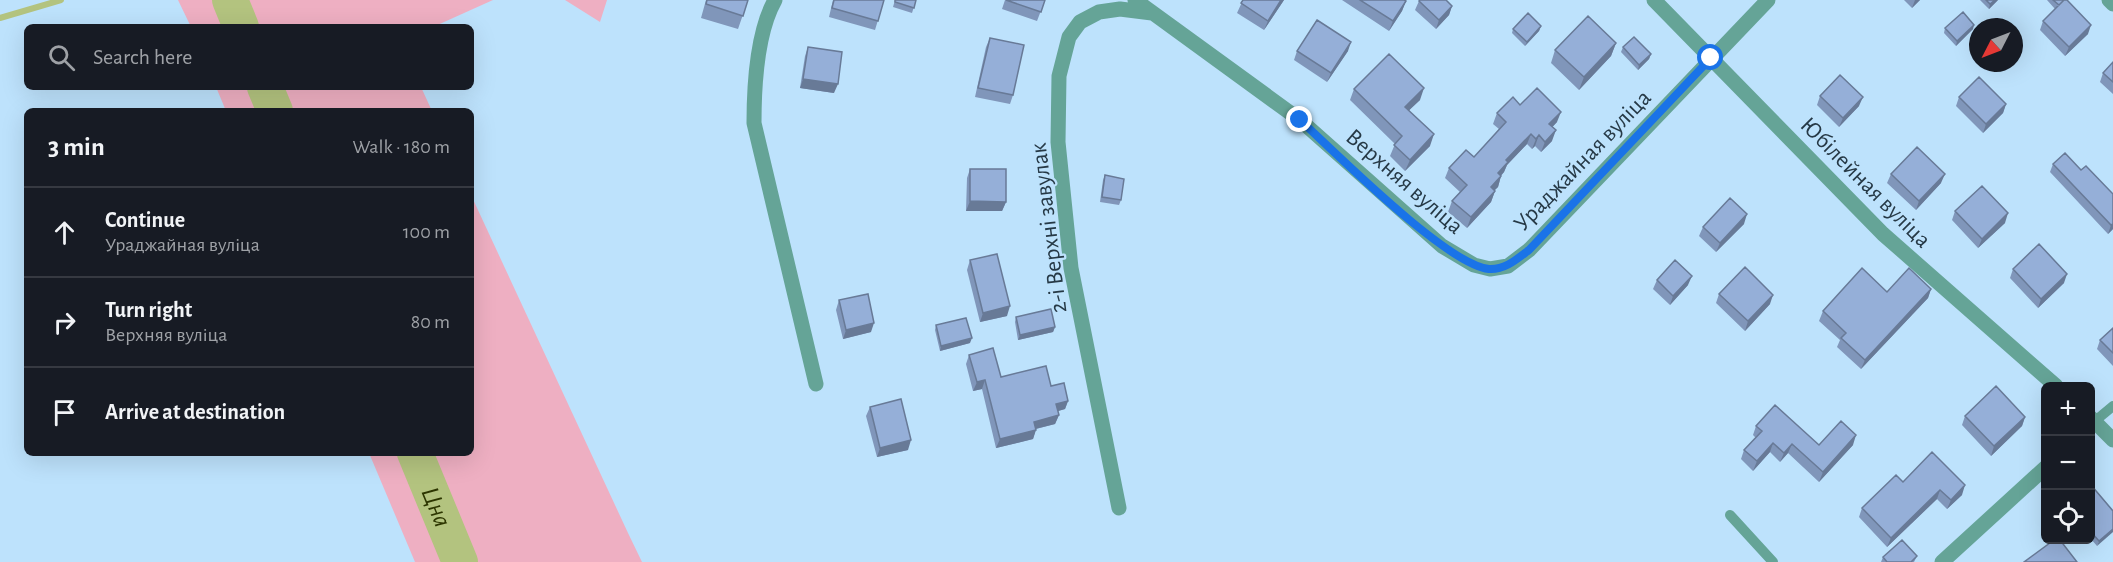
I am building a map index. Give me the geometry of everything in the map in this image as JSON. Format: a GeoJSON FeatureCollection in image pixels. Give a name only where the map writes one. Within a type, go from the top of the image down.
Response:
{"type":"FeatureCollection","features":[{"type":"Feature","properties":{"kind":"street"},"geometry":{"type":"LineString","coordinates":[[775,0],[766,15],[754,90],[754,123],[816,384]]}},
{"type":"Feature","properties":{"kind":"street","name":"Верхняя вуліца"},"geometry":{"type":"LineString","coordinates":[[1135,0],[1300,120],[1442,246],[1474,265]]}},
{"type":"Feature","properties":{"kind":"street","name":"Юбілейная вуліца"},"geometry":{"type":"LineString","coordinates":[[1654,0],[1883,234],[2050,382]]}},
{"type":"Feature","properties":{"kind":"street","name":"Ураджайная вуліца"},"geometry":{"type":"LineString","coordinates":[[1474,265],[1490,269],[1508,266],[1529,250],[1767,0]]}},
{"type":"Feature","properties":{"kind":"street"},"geometry":{"type":"LineString","coordinates":[[2109,0],[2113,4]]}},
{"type":"Feature","properties":{"kind":"street","name":"2-і Верхні завулак"},"geometry":{"type":"LineString","coordinates":[[1119,508],[1071,268],[1058,142],[1059,76],[1069,37],[1080,22],[1100,12],[1110,10],[1155,13]]}},
{"type":"Feature","properties":{"kind":"street"},"geometry":{"type":"LineString","coordinates":[[2095,424],[2113,440]]}},
{"type":"Feature","properties":{"kind":"street"},"geometry":{"type":"LineString","coordinates":[[1942,562],[2041,472]]}},
{"type":"Feature","properties":{"kind":"lane"},"geometry":{"type":"LineString","coordinates":[[2095,419],[2113,406]]}},
{"type":"Feature","properties":{"kind":"lane"},"geometry":{"type":"LineString","coordinates":[[1731,515],[1773,562]]}},
{"type":"Feature","properties":{"kind":"shaded area"},"geometry":{"type":"Polygon","coordinates":[[[178,0],[493,0],[440,24],[190,24],[178,0]]]}},
{"type":"Feature","properties":{"kind":"shaded area"},"geometry":{"type":"Polygon","coordinates":[[[565,0],[607,0],[600,22],[565,0]]]}},
{"type":"Feature","properties":{"kind":"shaded area"},"geometry":{"type":"Polygon","coordinates":[[[217,90],[422,90],[431,108],[225,108],[217,90]]]}},
{"type":"Feature","properties":{"kind":"shaded area"},"geometry":{"type":"Polygon","coordinates":[[[474,201],[642,562],[415,562],[370,456],[474,456],[474,201]]]}},
{"type":"Feature","properties":{"kind":"building"},"geometry":{"type":"Polygon","coordinates":[[[707,0],[748,0],[743,16],[706,4],[707,0]]]}},
{"type":"Feature","properties":{"kind":"building"},"geometry":{"type":"Polygon","coordinates":[[[834,0],[884,0],[878,21],[832,8],[834,0]]]}},
{"type":"Feature","properties":{"kind":"building"},"geometry":{"type":"Polygon","coordinates":[[[895,0],[916,0],[914,8],[895,2],[895,0]]]}},
{"type":"Feature","properties":{"kind":"building"},"geometry":{"type":"Polygon","coordinates":[[[1006,0],[1045,0],[1041,12],[1006,0]]]}},
{"type":"Feature","properties":{"kind":"building"},"geometry":{"type":"Polygon","coordinates":[[[1243,0],[1281,0],[1268,21],[1241,3],[1243,0]]]}},
{"type":"Feature","properties":{"kind":"building"},"geometry":{"type":"Polygon","coordinates":[[[1360,0],[1404,0],[1406,1],[1393,21],[1360,0]]]}},
{"type":"Feature","properties":{"kind":"building"},"geometry":{"type":"Polygon","coordinates":[[[1420,0],[1446,0],[1452,6],[1439,20],[1420,0]]]}},
{"type":"Feature","properties":{"kind":"building"},"geometry":{"type":"Polygon","coordinates":[[[2053,0],[2064,0],[2059,5],[2053,0]]]}},
{"type":"Feature","properties":{"kind":"building"},"geometry":{"type":"Polygon","coordinates":[[[2064,0],[2067,0],[2091,25],[2069,47],[2043,21],[2064,0]]]}},
{"type":"Feature","properties":{"kind":"building"},"geometry":{"type":"Polygon","coordinates":[[[1963,12],[1969,19],[1969,30],[1957,41],[1945,28],[1963,12]]]}},
{"type":"Feature","properties":{"kind":"building"},"geometry":{"type":"Polygon","coordinates":[[[1528,13],[1541,26],[1527,42],[1513,29],[1528,13]]]}},
{"type":"Feature","properties":{"kind":"building"},"geometry":{"type":"Polygon","coordinates":[[[1588,16],[1616,43],[1584,77],[1555,50],[1588,16]]]}},
{"type":"Feature","properties":{"kind":"building"},"geometry":{"type":"Polygon","coordinates":[[[1317,20],[1351,42],[1331,73],[1297,51],[1317,20]]]}},
{"type":"Feature","properties":{"kind":"building"},"geometry":{"type":"Polygon","coordinates":[[[1634,37],[1651,54],[1639,65],[1623,47],[1634,37]]]}},
{"type":"Feature","properties":{"kind":"building"},"geometry":{"type":"Polygon","coordinates":[[[990,38],[1024,45],[1013,95],[978,88],[990,38]]]}},
{"type":"Feature","properties":{"kind":"building"},"geometry":{"type":"Polygon","coordinates":[[[808,47],[842,52],[838,84],[803,79],[808,47]]]}},
{"type":"Feature","properties":{"kind":"building"},"geometry":{"type":"Polygon","coordinates":[[[1389,54],[1424,88],[1405,107],[1434,134],[1410,160],[1394,145],[1402,136],[1354,89],[1389,54]]]}},
{"type":"Feature","properties":{"kind":"building"},"geometry":{"type":"Polygon","coordinates":[[[2113,62],[2113,82],[2103,73],[2113,62]]]}},
{"type":"Feature","properties":{"kind":"building"},"geometry":{"type":"Polygon","coordinates":[[[1840,75],[1863,97],[1843,118],[1820,96],[1840,75]]]}},
{"type":"Feature","properties":{"kind":"building"},"geometry":{"type":"Polygon","coordinates":[[[1979,77],[2006,104],[1986,124],[1959,97],[1979,77]]]}},
{"type":"Feature","properties":{"kind":"building"},"geometry":{"type":"Polygon","coordinates":[[[1537,88],[1561,112],[1549,124],[1556,130],[1545,142],[1539,135],[1536,139],[1531,134],[1506,160],[1508,162],[1498,173],[1501,176],[1491,187],[1495,191],[1471,217],[1452,201],[1467,185],[1449,168],[1466,150],[1474,157],[1506,122],[1497,113],[1513,97],[1520,105],[1537,88]]]}},
{"type":"Feature","properties":{"kind":"building"},"geometry":{"type":"Polygon","coordinates":[[[1917,147],[1945,174],[1919,201],[1891,174],[1917,147]]]}},
{"type":"Feature","properties":{"kind":"building"},"geometry":{"type":"Polygon","coordinates":[[[2065,153],[2081,170],[2086,166],[2113,194],[2113,224],[2111,225],[2053,164],[2065,153]]]}},
{"type":"Feature","properties":{"kind":"building"},"geometry":{"type":"Polygon","coordinates":[[[970,169],[1006,169],[1006,202],[970,201],[970,169]]]}},
{"type":"Feature","properties":{"kind":"building"},"geometry":{"type":"Polygon","coordinates":[[[1105,175],[1124,179],[1121,200],[1102,197],[1105,175]]]}},
{"type":"Feature","properties":{"kind":"building"},"geometry":{"type":"Polygon","coordinates":[[[1982,186],[2008,213],[1982,239],[1955,211],[1982,186]]]}},
{"type":"Feature","properties":{"kind":"building"},"geometry":{"type":"Polygon","coordinates":[[[1730,198],[1747,214],[1720,243],[1703,227],[1730,198]]]}},
{"type":"Feature","properties":{"kind":"building"},"geometry":{"type":"Polygon","coordinates":[[[2039,244],[2067,274],[2041,299],[2013,269],[2039,244]]]}},
{"type":"Feature","properties":{"kind":"building"},"geometry":{"type":"Polygon","coordinates":[[[997,254],[1010,306],[983,313],[970,260],[997,254]]]}},
{"type":"Feature","properties":{"kind":"building"},"geometry":{"type":"Polygon","coordinates":[[[1675,260],[1692,276],[1673,296],[1657,280],[1675,260]]]}},
{"type":"Feature","properties":{"kind":"building"},"geometry":{"type":"Polygon","coordinates":[[[1745,267],[1773,295],[1748,321],[1719,294],[1745,267]]]}},
{"type":"Feature","properties":{"kind":"building"},"geometry":{"type":"Polygon","coordinates":[[[1862,268],[1887,292],[1909,268],[1931,289],[1865,360],[1841,338],[1846,333],[1823,311],[1862,268]]]}},
{"type":"Feature","properties":{"kind":"building"},"geometry":{"type":"Polygon","coordinates":[[[868,294],[874,323],[846,330],[839,300],[868,294]]]}},
{"type":"Feature","properties":{"kind":"building"},"geometry":{"type":"Polygon","coordinates":[[[1051,309],[1055,327],[1020,335],[1016,317],[1051,309]]]}},
{"type":"Feature","properties":{"kind":"building"},"geometry":{"type":"Polygon","coordinates":[[[966,318],[972,338],[941,346],[936,325],[966,318]]]}},
{"type":"Feature","properties":{"kind":"building"},"geometry":{"type":"Polygon","coordinates":[[[2113,328],[2113,353],[2100,340],[2113,328]]]}},
{"type":"Feature","properties":{"kind":"building"},"geometry":{"type":"Polygon","coordinates":[[[993,348],[1001,377],[1046,366],[1051,386],[1064,383],[1068,401],[1056,404],[1059,415],[1034,422],[1036,430],[1000,439],[985,380],[977,382],[969,355],[993,348]]]}},
{"type":"Feature","properties":{"kind":"building"},"geometry":{"type":"Polygon","coordinates":[[[1996,386],[2025,417],[1994,446],[1965,416],[1996,386]]]}},
{"type":"Feature","properties":{"kind":"building"},"geometry":{"type":"Polygon","coordinates":[[[901,399],[911,440],[880,448],[870,407],[901,399]]]}},
{"type":"Feature","properties":{"kind":"building"},"geometry":{"type":"Polygon","coordinates":[[[1775,405],[1819,445],[1841,421],[1856,435],[1823,472],[1792,444],[1784,453],[1773,443],[1757,461],[1744,450],[1762,431],[1756,426],[1775,405]]]}},
{"type":"Feature","properties":{"kind":"building"},"geometry":{"type":"Polygon","coordinates":[[[1932,452],[1965,485],[1951,500],[1940,490],[1891,538],[1862,508],[1896,475],[1903,482],[1932,452]]]}},
{"type":"Feature","properties":{"kind":"building"},"geometry":{"type":"Polygon","coordinates":[[[2095,490],[2113,511],[2113,529],[2099,541],[2095,536],[2095,490]]]}},
{"type":"Feature","properties":{"kind":"building"},"geometry":{"type":"Polygon","coordinates":[[[1902,540],[1917,556],[1911,562],[1887,562],[1883,557],[1902,540]]]}},
{"type":"Feature","properties":{"kind":"building"},"geometry":{"type":"Polygon","coordinates":[[[2049,544],[2063,544],[2077,562],[2024,562],[2049,544]]]}},
{"type":"Feature","properties":{"kind":"waterway"},"geometry":{"type":"LineString","coordinates":[[0,18],[61,0]]}},
{"type":"Feature","properties":{"kind":"waterway","name":"Цна"},"geometry":{"type":"LineString","coordinates":[[230,0],[240,24]]}},
{"type":"Feature","properties":{"kind":"waterway","name":"Цна"},"geometry":{"type":"LineString","coordinates":[[266,90],[274,108]]}},
{"type":"Feature","properties":{"kind":"waterway","name":"Цна"},"geometry":{"type":"LineString","coordinates":[[416,456],[460,562]]}},
{"type":"Feature","properties":{"kind":"route"},"geometry":{"type":"LineString","coordinates":[[1300,120],[1442,246],[1474,265],[1490,269],[1508,266],[1529,250],[1711,58]]}}]}
